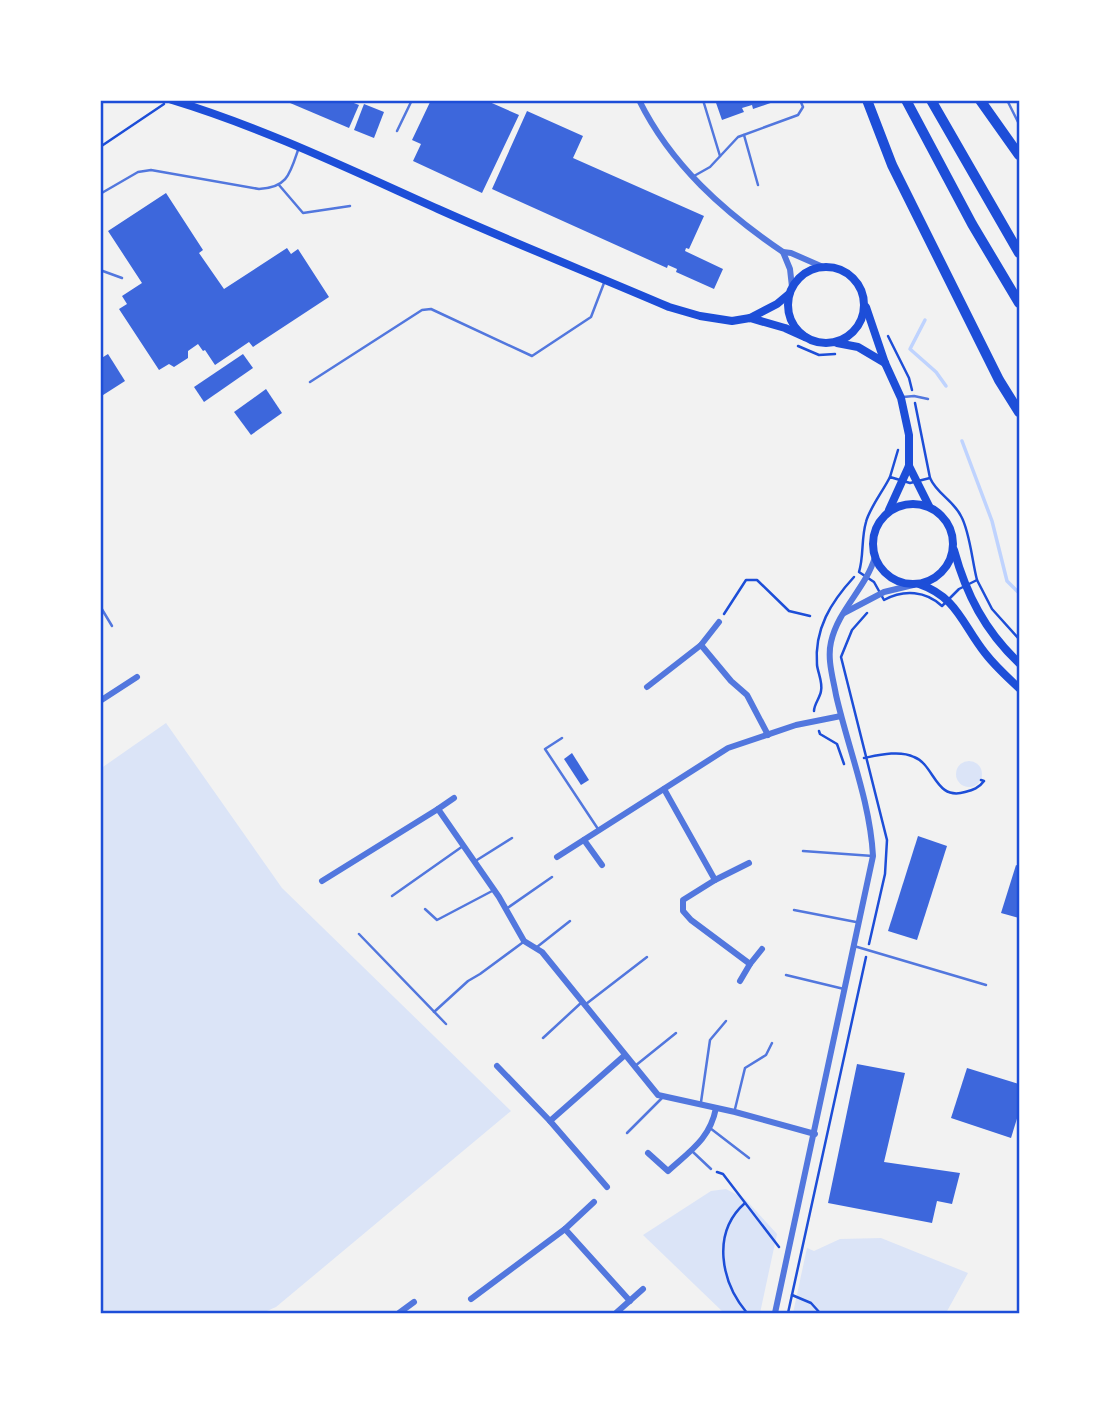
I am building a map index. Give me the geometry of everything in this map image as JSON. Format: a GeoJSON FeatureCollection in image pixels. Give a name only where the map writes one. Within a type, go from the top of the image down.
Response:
{"type":"FeatureCollection","features":[{"type":"Feature","properties":{"kind":"highway"},"geometry":{"type":"LineString","coordinates":[[867,100],[892,165],[999,380],[1019,412]]}},
{"type":"Feature","properties":{"kind":"highway"},"geometry":{"type":"LineString","coordinates":[[906,100],[972,224],[1019,303]]}},
{"type":"Feature","properties":{"kind":"highway"},"geometry":{"type":"LineString","coordinates":[[931,100],[1019,253]]}},
{"type":"Feature","properties":{"kind":"highway"},"geometry":{"type":"LineString","coordinates":[[980,100],[1019,155]]}},
{"type":"Feature","properties":{"kind":"main road"},"geometry":{"type":"LineString","coordinates":[[171,100],[211,112],[299,147],[486,230],[669,307],[700,316],[732,321],[750,318],[777,304],[805,273],[823,267],[834,268],[854,280],[864,301],[885,363],[901,398],[909,435],[909,466],[929,506]]}},
{"type":"Feature","properties":{"kind":"main road"},"geometry":{"type":"LineString","coordinates":[[791,289],[788,304],[790,317],[805,337]]}},
{"type":"Feature","properties":{"kind":"main road"},"geometry":{"type":"LineString","coordinates":[[833,342],[853,332],[859,323],[864,301]]}},
{"type":"Feature","properties":{"kind":"main road"},"geometry":{"type":"LineString","coordinates":[[750,318],[785,328],[814,341],[858,347],[885,363]]}},
{"type":"Feature","properties":{"kind":"main road"},"geometry":{"type":"LineString","coordinates":[[909,466],[887,513],[874,533],[875,557],[890,577],[901,583],[934,590],[948,600],[985,653],[1019,688]]}},
{"type":"Feature","properties":{"kind":"main road"},"geometry":{"type":"LineString","coordinates":[[887,513],[907,504],[929,506],[940,513],[953,536],[954,550],[965,587],[987,626],[1019,663]]}},
{"type":"Feature","properties":{"kind":"main road"},"geometry":{"type":"LineString","coordinates":[[916,585],[942,573],[954,550]]}},
{"type":"Feature","properties":{"kind":"street"},"geometry":{"type":"LineString","coordinates":[[639,100],[668,149],[692,178],[730,214],[783,252],[823,267]]}},
{"type":"Feature","properties":{"kind":"street"},"geometry":{"type":"LineString","coordinates":[[783,252],[790,270],[791,289]]}},
{"type":"Feature","properties":{"kind":"street"},"geometry":{"type":"LineString","coordinates":[[775,1313],[873,856],[864,803],[831,668],[831,642],[843,614],[868,577],[875,557]]}},
{"type":"Feature","properties":{"kind":"street"},"geometry":{"type":"LineString","coordinates":[[843,614],[881,594],[916,585]]}},
{"type":"Feature","properties":{"kind":"street"},"geometry":{"type":"LineString","coordinates":[[647,687],[701,645],[719,622]]}},
{"type":"Feature","properties":{"kind":"street"},"geometry":{"type":"LineString","coordinates":[[701,645],[719,668],[747,695],[768,735]]}},
{"type":"Feature","properties":{"kind":"street"},"geometry":{"type":"LineString","coordinates":[[100,701],[137,677]]}},
{"type":"Feature","properties":{"kind":"street"},"geometry":{"type":"LineString","coordinates":[[557,857],[728,748],[796,725],[841,716]]}},
{"type":"Feature","properties":{"kind":"street"},"geometry":{"type":"LineString","coordinates":[[664,789],[715,880]]}},
{"type":"Feature","properties":{"kind":"street"},"geometry":{"type":"LineString","coordinates":[[322,881],[454,798]]}},
{"type":"Feature","properties":{"kind":"street"},"geometry":{"type":"LineString","coordinates":[[438,809],[494,890],[524,941],[542,952],[658,1094],[814,1134]]}},
{"type":"Feature","properties":{"kind":"street"},"geometry":{"type":"LineString","coordinates":[[584,840],[602,865]]}},
{"type":"Feature","properties":{"kind":"street"},"geometry":{"type":"LineString","coordinates":[[749,863],[683,900],[683,911],[750,964]]}},
{"type":"Feature","properties":{"kind":"street"},"geometry":{"type":"LineString","coordinates":[[740,981],[762,949]]}},
{"type":"Feature","properties":{"kind":"street"},"geometry":{"type":"LineString","coordinates":[[550,1121],[625,1055]]}},
{"type":"Feature","properties":{"kind":"street"},"geometry":{"type":"LineString","coordinates":[[497,1066],[550,1121],[607,1187]]}},
{"type":"Feature","properties":{"kind":"street"},"geometry":{"type":"LineString","coordinates":[[648,1153],[667,1171],[706,1137],[716,1108]]}},
{"type":"Feature","properties":{"kind":"street"},"geometry":{"type":"LineString","coordinates":[[471,1300],[565,1229],[594,1202]]}},
{"type":"Feature","properties":{"kind":"street"},"geometry":{"type":"LineString","coordinates":[[565,1229],[630,1301]]}},
{"type":"Feature","properties":{"kind":"street"},"geometry":{"type":"LineString","coordinates":[[617,1313],[643,1289]]}},
{"type":"Feature","properties":{"kind":"street"},"geometry":{"type":"LineString","coordinates":[[399,1313],[414,1302]]}},
{"type":"Feature","properties":{"kind":"lane"},"geometry":{"type":"LineString","coordinates":[[397,131],[412,100]]}},
{"type":"Feature","properties":{"kind":"lane"},"geometry":{"type":"LineString","coordinates":[[703,100],[720,156]]}},
{"type":"Feature","properties":{"kind":"lane"},"geometry":{"type":"LineString","coordinates":[[692,178],[710,167],[738,137],[798,116],[803,107],[800,100]]}},
{"type":"Feature","properties":{"kind":"lane"},"geometry":{"type":"LineString","coordinates":[[1007,100],[1019,124]]}},
{"type":"Feature","properties":{"kind":"lane"},"geometry":{"type":"LineString","coordinates":[[744,135],[758,184]]}},
{"type":"Feature","properties":{"kind":"lane"},"geometry":{"type":"LineString","coordinates":[[100,194],[138,172],[151,170],[259,189],[279,185],[287,178],[299,147]]}},
{"type":"Feature","properties":{"kind":"lane"},"geometry":{"type":"LineString","coordinates":[[279,185],[303,214],[350,206]]}},
{"type":"Feature","properties":{"kind":"lane"},"geometry":{"type":"LineString","coordinates":[[100,270],[122,278]]}},
{"type":"Feature","properties":{"kind":"lane"},"geometry":{"type":"LineString","coordinates":[[310,382],[422,310],[431,309],[532,356],[591,317],[606,280]]}},
{"type":"Feature","properties":{"kind":"lane"},"geometry":{"type":"LineString","coordinates":[[901,398],[914,396],[928,399]]}},
{"type":"Feature","properties":{"kind":"lane"},"geometry":{"type":"LineString","coordinates":[[100,606],[112,626]]}},
{"type":"Feature","properties":{"kind":"lane"},"geometry":{"type":"LineString","coordinates":[[562,738],[545,749],[599,830]]}},
{"type":"Feature","properties":{"kind":"lane"},"geometry":{"type":"LineString","coordinates":[[475,862],[512,838]]}},
{"type":"Feature","properties":{"kind":"lane"},"geometry":{"type":"LineString","coordinates":[[391,896],[464,845]]}},
{"type":"Feature","properties":{"kind":"lane"},"geometry":{"type":"LineString","coordinates":[[803,851],[873,856]]}},
{"type":"Feature","properties":{"kind":"lane"},"geometry":{"type":"LineString","coordinates":[[506,909],[552,877]]}},
{"type":"Feature","properties":{"kind":"lane"},"geometry":{"type":"LineString","coordinates":[[425,909],[436,920],[494,890]]}},
{"type":"Feature","properties":{"kind":"lane"},"geometry":{"type":"LineString","coordinates":[[794,910],[859,923]]}},
{"type":"Feature","properties":{"kind":"lane"},"geometry":{"type":"LineString","coordinates":[[536,948],[570,921]]}},
{"type":"Feature","properties":{"kind":"lane"},"geometry":{"type":"LineString","coordinates":[[359,934],[446,1024]]}},
{"type":"Feature","properties":{"kind":"lane"},"geometry":{"type":"LineString","coordinates":[[434,1013],[468,981],[524,941]]}},
{"type":"Feature","properties":{"kind":"lane"},"geometry":{"type":"LineString","coordinates":[[855,946],[986,985]]}},
{"type":"Feature","properties":{"kind":"lane"},"geometry":{"type":"LineString","coordinates":[[543,1038],[584,1003],[647,957]]}},
{"type":"Feature","properties":{"kind":"lane"},"geometry":{"type":"LineString","coordinates":[[786,975],[845,989]]}},
{"type":"Feature","properties":{"kind":"lane"},"geometry":{"type":"LineString","coordinates":[[701,1104],[710,1040],[726,1021]]}},
{"type":"Feature","properties":{"kind":"lane"},"geometry":{"type":"LineString","coordinates":[[635,1066],[676,1033]]}},
{"type":"Feature","properties":{"kind":"lane"},"geometry":{"type":"LineString","coordinates":[[734,1112],[745,1068],[766,1055],[772,1043]]}},
{"type":"Feature","properties":{"kind":"lane"},"geometry":{"type":"LineString","coordinates":[[627,1133],[664,1096]]}},
{"type":"Feature","properties":{"kind":"lane"},"geometry":{"type":"LineString","coordinates":[[710,1128],[749,1158]]}},
{"type":"Feature","properties":{"kind":"lane"},"geometry":{"type":"LineString","coordinates":[[691,1150],[711,1169]]}},
{"type":"Feature","properties":{"kind":"path"},"geometry":{"type":"LineString","coordinates":[[100,147],[171,100]]}},
{"type":"Feature","properties":{"kind":"path"},"geometry":{"type":"LineString","coordinates":[[977,580],[959,589],[942,606],[933,597],[918,593],[903,593],[884,600],[874,582],[859,572],[863,559],[866,519],[890,477],[901,481],[930,478],[935,489],[950,502],[961,516],[977,580],[992,610],[1019,639]]}},
{"type":"Feature","properties":{"kind":"path"},"geometry":{"type":"LineString","coordinates":[[719,622],[746,580],[757,580],[789,611],[810,616]]}},
{"type":"Feature","properties":{"kind":"path"},"geometry":{"type":"LineString","coordinates":[[866,758],[889,754],[912,755],[924,762],[933,780],[945,791],[961,794],[968,792],[980,786],[984,781],[981,780]]}},
{"type":"Feature","properties":{"kind":"path"},"geometry":{"type":"LineString","coordinates":[[711,1169],[723,1174],[787,1258]]}},
{"type":"Feature","properties":{"kind":"path"},"geometry":{"type":"LineString","coordinates":[[745,1203],[731,1219],[723,1255],[730,1289],[747,1313]]}},
{"type":"Feature","properties":{"kind":"path"},"geometry":{"type":"LineString","coordinates":[[779,1291],[811,1303],[820,1313]]}},
{"type":"Feature","properties":{"kind":"shaded area"},"geometry":{"type":"Polygon","coordinates":[[[166,723],[282,888],[511,1111],[276,1307],[262,1313],[100,1313],[100,769],[166,723]]]}},
{"type":"Feature","properties":{"kind":"shaded area"},"geometry":{"type":"Polygon","coordinates":[[[969,761],[978,765],[982,774],[978,783],[969,787],[960,783],[956,774],[960,765],[969,761]]]}},
{"type":"Feature","properties":{"kind":"shaded area"},"geometry":{"type":"Polygon","coordinates":[[[726,1189],[745,1199],[777,1234],[760,1313],[724,1313],[643,1235],[711,1191],[726,1189]]]}},
{"type":"Feature","properties":{"kind":"shaded area"},"geometry":{"type":"Polygon","coordinates":[[[881,1238],[968,1273],[946,1313],[793,1313],[807,1248],[814,1251],[840,1239],[881,1238]]]}},
{"type":"Feature","properties":{"kind":"building"},"geometry":{"type":"Polygon","coordinates":[[[283,100],[346,100],[359,105],[349,128],[283,100]]]}},
{"type":"Feature","properties":{"kind":"building"},"geometry":{"type":"Polygon","coordinates":[[[431,100],[485,100],[519,115],[482,193],[413,161],[421,144],[412,140],[431,100]]]}},
{"type":"Feature","properties":{"kind":"building"},"geometry":{"type":"Polygon","coordinates":[[[715,100],[779,100],[753,109],[752,105],[742,108],[744,112],[722,120],[715,100]]]}},
{"type":"Feature","properties":{"kind":"building"},"geometry":{"type":"Polygon","coordinates":[[[364,104],[384,112],[374,138],[354,130],[364,104]]]}},
{"type":"Feature","properties":{"kind":"building"},"geometry":{"type":"Polygon","coordinates":[[[527,111],[583,136],[573,158],[704,216],[689,249],[686,248],[685,251],[723,269],[714,289],[676,272],[677,269],[668,265],[667,268],[492,189],[527,111]]]}},
{"type":"Feature","properties":{"kind":"building"},"geometry":{"type":"Polygon","coordinates":[[[166,193],[203,250],[199,253],[224,289],[287,248],[291,254],[298,249],[329,297],[253,347],[249,342],[215,365],[198,344],[188,351],[188,358],[174,367],[169,364],[159,370],[119,309],[127,304],[122,296],[142,283],[108,231],[166,193]]]}},
{"type":"Feature","properties":{"kind":"building"},"geometry":{"type":"Polygon","coordinates":[[[108,354],[125,381],[100,397],[100,359],[108,354]]]}},
{"type":"Feature","properties":{"kind":"building"},"geometry":{"type":"Polygon","coordinates":[[[243,354],[253,368],[204,402],[194,387],[243,354]]]}},
{"type":"Feature","properties":{"kind":"building"},"geometry":{"type":"Polygon","coordinates":[[[266,389],[282,413],[251,435],[234,412],[266,389]]]}},
{"type":"Feature","properties":{"kind":"building"},"geometry":{"type":"Polygon","coordinates":[[[572,753],[589,780],[581,785],[564,759],[572,753]]]}},
{"type":"Feature","properties":{"kind":"building"},"geometry":{"type":"Polygon","coordinates":[[[918,836],[947,846],[917,940],[888,931],[918,836]]]}},
{"type":"Feature","properties":{"kind":"building"},"geometry":{"type":"Polygon","coordinates":[[[1016,865],[1019,866],[1019,918],[1001,913],[1016,865]]]}},
{"type":"Feature","properties":{"kind":"building"},"geometry":{"type":"Polygon","coordinates":[[[857,1064],[905,1073],[884,1162],[960,1173],[952,1204],[937,1201],[932,1223],[828,1203],[857,1064]]]}},
{"type":"Feature","properties":{"kind":"building"},"geometry":{"type":"Polygon","coordinates":[[[967,1068],[1019,1084],[1019,1112],[1011,1138],[951,1118],[967,1068]]]}},
{"type":"Feature","properties":{"kind":"waterway"},"geometry":{"type":"LineString","coordinates":[[925,320],[910,349],[936,372],[946,386]]}},
{"type":"Feature","properties":{"kind":"waterway"},"geometry":{"type":"LineString","coordinates":[[962,441],[992,521],[1007,581],[1019,593]]}}]}
